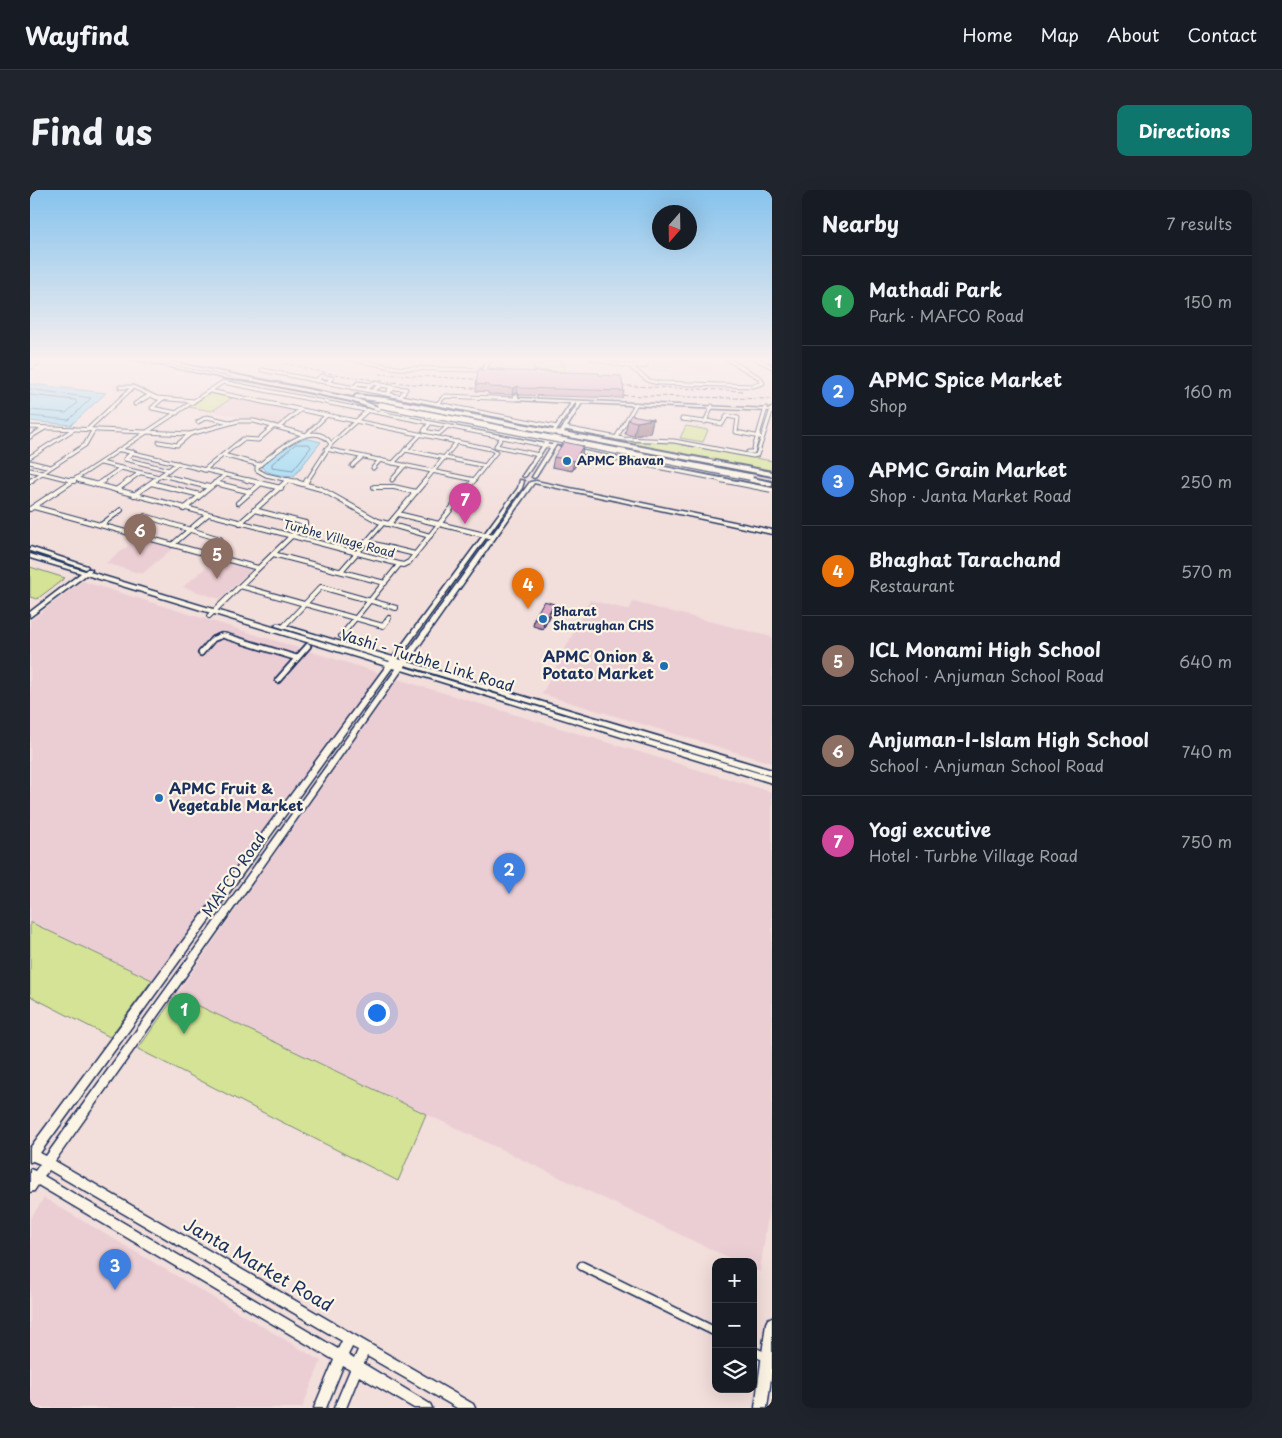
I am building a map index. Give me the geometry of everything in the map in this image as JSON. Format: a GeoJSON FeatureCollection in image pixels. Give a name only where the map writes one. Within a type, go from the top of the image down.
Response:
{"type":"FeatureCollection","features":[{"type":"Feature","properties":{"kind":"highway"},"geometry":{"type":"LineString","coordinates":[[405,415],[555,445],[589,449],[772,483]]}},
{"type":"Feature","properties":{"kind":"highway"},"geometry":{"type":"LineString","coordinates":[[437,415],[751,475],[772,483]]}},
{"type":"Feature","properties":{"kind":"highway"},"geometry":{"type":"LineString","coordinates":[[473,415],[556,429],[595,440],[772,475]]}},
{"type":"Feature","properties":{"kind":"highway"},"geometry":{"type":"LineString","coordinates":[[589,449],[595,440]]}},
{"type":"Feature","properties":{"kind":"highway"},"geometry":{"type":"LineString","coordinates":[[751,475],[772,475]]}},
{"type":"Feature","properties":{"kind":"main road","name":"MAFCO Road"},"geometry":{"type":"LineString","coordinates":[[32,1180],[47,1163],[398,663],[456,576],[520,488],[523,479],[565,415]]}},
{"type":"Feature","properties":{"kind":"main road","name":"MAFCO Road"},"geometry":{"type":"LineString","coordinates":[[31,1155],[398,663],[464,578],[534,480],[573,415]]}},
{"type":"Feature","properties":{"kind":"main road"},"geometry":{"type":"LineString","coordinates":[[523,479],[772,528]]}},
{"type":"Feature","properties":{"kind":"main road"},"geometry":{"type":"LineString","coordinates":[[534,480],[772,532]]}},
{"type":"Feature","properties":{"kind":"main road"},"geometry":{"type":"LineString","coordinates":[[30,545],[54,552],[83,568]]}},
{"type":"Feature","properties":{"kind":"main road"},"geometry":{"type":"LineString","coordinates":[[30,549],[83,568]]}},
{"type":"Feature","properties":{"kind":"main road"},"geometry":{"type":"LineString","coordinates":[[30,556],[83,568]]}},
{"type":"Feature","properties":{"kind":"main road"},"geometry":{"type":"LineString","coordinates":[[30,560],[83,568]]}},
{"type":"Feature","properties":{"kind":"main road"},"geometry":{"type":"LineString","coordinates":[[30,609],[83,568]]}},
{"type":"Feature","properties":{"kind":"main road"},"geometry":{"type":"LineString","coordinates":[[30,615],[83,568]]}},
{"type":"Feature","properties":{"kind":"main road","name":"Vashi - Turbhe Link Road"},"geometry":{"type":"LineString","coordinates":[[83,568],[214,611],[398,663]]}},
{"type":"Feature","properties":{"kind":"main road","name":"Vashi - Turbhe Link Road"},"geometry":{"type":"LineString","coordinates":[[214,611],[284,626],[772,780]]}},
{"type":"Feature","properties":{"kind":"main road","name":"Vashi - Turbhe Link Road"},"geometry":{"type":"LineString","coordinates":[[528,703],[772,773]]}},
{"type":"Feature","properties":{"kind":"main road","name":"Janta Market Road"},"geometry":{"type":"LineString","coordinates":[[31,1155],[469,1408]]}},
{"type":"Feature","properties":{"kind":"main road"},"geometry":{"type":"LineString","coordinates":[[32,1180],[426,1408]]}},
{"type":"Feature","properties":{"kind":"main road"},"geometry":{"type":"LineString","coordinates":[[761,1408],[766,1357],[772,1323]]}},
{"type":"Feature","properties":{"kind":"main road"},"geometry":{"type":"LineString","coordinates":[[320,1408],[349,1338]]}},
{"type":"Feature","properties":{"kind":"main road"},"geometry":{"type":"LineString","coordinates":[[340,1408],[365,1347]]}},
{"type":"Feature","properties":{"kind":"street"},"geometry":{"type":"LineString","coordinates":[[87,430],[103,415]]}},
{"type":"Feature","properties":{"kind":"street"},"geometry":{"type":"LineString","coordinates":[[32,508],[174,415]]}},
{"type":"Feature","properties":{"kind":"street"},"geometry":{"type":"LineString","coordinates":[[204,470],[243,439],[258,440],[293,415]]}},
{"type":"Feature","properties":{"kind":"street"},"geometry":{"type":"LineString","coordinates":[[327,415],[306,435],[288,442],[260,465],[257,470],[288,480],[306,482],[318,486],[330,495],[384,523],[430,536]]}},
{"type":"Feature","properties":{"kind":"street","name":"Turbhe Village Road"},"geometry":{"type":"LineString","coordinates":[[30,470],[97,485],[399,565],[406,564],[415,554],[495,454],[495,450],[327,415]]}},
{"type":"Feature","properties":{"kind":"street"},"geometry":{"type":"LineString","coordinates":[[306,482],[326,449],[363,415]]}},
{"type":"Feature","properties":{"kind":"street"},"geometry":{"type":"LineString","coordinates":[[397,415],[502,437],[547,443]]}},
{"type":"Feature","properties":{"kind":"street"},"geometry":{"type":"LineString","coordinates":[[489,415],[556,429]]}},
{"type":"Feature","properties":{"kind":"street"},"geometry":{"type":"LineString","coordinates":[[616,438],[630,415]]}},
{"type":"Feature","properties":{"kind":"street"},"geometry":{"type":"LineString","coordinates":[[707,420],[709,415]]}},
{"type":"Feature","properties":{"kind":"street"},"geometry":{"type":"LineString","coordinates":[[616,438],[673,439],[750,453],[758,437],[764,415]]}},
{"type":"Feature","properties":{"kind":"street"},"geometry":{"type":"LineString","coordinates":[[564,431],[616,438],[674,441],[753,456],[758,455],[770,415]]}},
{"type":"Feature","properties":{"kind":"street"},"geometry":{"type":"LineString","coordinates":[[682,419],[703,422],[707,420],[722,424],[727,416],[738,418],[736,432],[764,438]]}},
{"type":"Feature","properties":{"kind":"street"},"geometry":{"type":"LineString","coordinates":[[198,422],[207,417],[229,422],[254,422],[326,438],[331,444]]}},
{"type":"Feature","properties":{"kind":"street"},"geometry":{"type":"LineString","coordinates":[[30,427],[190,434],[229,422]]}},
{"type":"Feature","properties":{"kind":"street"},"geometry":{"type":"LineString","coordinates":[[430,423],[424,431],[439,434],[448,426]]}},
{"type":"Feature","properties":{"kind":"street"},"geometry":{"type":"LineString","coordinates":[[30,437],[46,428]]}},
{"type":"Feature","properties":{"kind":"street"},"geometry":{"type":"LineString","coordinates":[[30,457],[74,429]]}},
{"type":"Feature","properties":{"kind":"street"},"geometry":{"type":"LineString","coordinates":[[31,480],[85,445],[93,430]]}},
{"type":"Feature","properties":{"kind":"street"},"geometry":{"type":"LineString","coordinates":[[159,442],[177,445],[190,434]]}},
{"type":"Feature","properties":{"kind":"street"},"geometry":{"type":"LineString","coordinates":[[393,463],[421,434]]}},
{"type":"Feature","properties":{"kind":"street"},"geometry":{"type":"LineString","coordinates":[[502,437],[496,446],[539,455]]}},
{"type":"Feature","properties":{"kind":"street"},"geometry":{"type":"LineString","coordinates":[[342,571],[384,523],[389,524],[398,514],[457,442]]}},
{"type":"Feature","properties":{"kind":"street"},"geometry":{"type":"LineString","coordinates":[[326,449],[475,480]]}},
{"type":"Feature","properties":{"kind":"street"},"geometry":{"type":"LineString","coordinates":[[566,449],[772,490]]}},
{"type":"Feature","properties":{"kind":"street"},"geometry":{"type":"LineString","coordinates":[[121,450],[281,488]]}},
{"type":"Feature","properties":{"kind":"street"},"geometry":{"type":"LineString","coordinates":[[405,450],[486,466]]}},
{"type":"Feature","properties":{"kind":"street"},"geometry":{"type":"LineString","coordinates":[[133,452],[125,459],[169,470]]}},
{"type":"Feature","properties":{"kind":"street"},"geometry":{"type":"LineString","coordinates":[[223,455],[260,465]]}},
{"type":"Feature","properties":{"kind":"street"},"geometry":{"type":"LineString","coordinates":[[352,466],[362,457]]}},
{"type":"Feature","properties":{"kind":"street"},"geometry":{"type":"LineString","coordinates":[[372,468],[380,460]]}},
{"type":"Feature","properties":{"kind":"street"},"geometry":{"type":"LineString","coordinates":[[30,462],[50,467]]}},
{"type":"Feature","properties":{"kind":"street"},"geometry":{"type":"LineString","coordinates":[[101,463],[209,488]]}},
{"type":"Feature","properties":{"kind":"street"},"geometry":{"type":"LineString","coordinates":[[134,495],[178,463]]}},
{"type":"Feature","properties":{"kind":"street"},"geometry":{"type":"LineString","coordinates":[[392,480],[405,465]]}},
{"type":"Feature","properties":{"kind":"street"},"geometry":{"type":"LineString","coordinates":[[97,485],[121,468]]}},
{"type":"Feature","properties":{"kind":"street"},"geometry":{"type":"LineString","coordinates":[[116,490],[140,473]]}},
{"type":"Feature","properties":{"kind":"street"},"geometry":{"type":"LineString","coordinates":[[184,508],[225,475]]}},
{"type":"Feature","properties":{"kind":"street"},"geometry":{"type":"LineString","coordinates":[[240,523],[288,480]]}},
{"type":"Feature","properties":{"kind":"street"},"geometry":{"type":"LineString","coordinates":[[151,482],[200,496]]}},
{"type":"Feature","properties":{"kind":"street"},"geometry":{"type":"LineString","coordinates":[[215,483],[251,492]]}},
{"type":"Feature","properties":{"kind":"street"},"geometry":{"type":"LineString","coordinates":[[238,503],[260,484]]}},
{"type":"Feature","properties":{"kind":"street"},"geometry":{"type":"LineString","coordinates":[[374,487],[389,487],[416,492]]}},
{"type":"Feature","properties":{"kind":"street"},"geometry":{"type":"LineString","coordinates":[[32,508],[258,568]]}},
{"type":"Feature","properties":{"kind":"street"},"geometry":{"type":"LineString","coordinates":[[101,525],[121,510]]}},
{"type":"Feature","properties":{"kind":"street"},"geometry":{"type":"LineString","coordinates":[[214,611],[305,523],[254,510]]}},
{"type":"Feature","properties":{"kind":"street"},"geometry":{"type":"LineString","coordinates":[[398,514],[495,535]]}},
{"type":"Feature","properties":{"kind":"street"},"geometry":{"type":"LineString","coordinates":[[172,545],[207,515]]}},
{"type":"Feature","properties":{"kind":"street"},"geometry":{"type":"LineString","coordinates":[[145,516],[220,539]]}},
{"type":"Feature","properties":{"kind":"street"},"geometry":{"type":"LineString","coordinates":[[366,542],[415,554]]}},
{"type":"Feature","properties":{"kind":"street"},"geometry":{"type":"LineString","coordinates":[[273,554],[384,583]]}},
{"type":"Feature","properties":{"kind":"street"},"geometry":{"type":"LineString","coordinates":[[341,636],[399,565]]}},
{"type":"Feature","properties":{"kind":"street"},"geometry":{"type":"LineString","coordinates":[[456,576],[464,578]]}},
{"type":"Feature","properties":{"kind":"street"},"geometry":{"type":"LineString","coordinates":[[240,586],[356,617],[382,626],[389,618]]}},
{"type":"Feature","properties":{"kind":"street"},"geometry":{"type":"LineString","coordinates":[[284,626],[321,587],[396,608]]}},
{"type":"Feature","properties":{"kind":"street"},"geometry":{"type":"LineString","coordinates":[[201,653],[213,639],[222,635],[298,658]]}},
{"type":"Feature","properties":{"kind":"street"},"geometry":{"type":"LineString","coordinates":[[278,680],[308,646]]}},
{"type":"Feature","properties":{"kind":"street"},"geometry":{"type":"LineString","coordinates":[[582,1266],[712,1330]]}},
{"type":"Feature","properties":{"kind":"street"},"geometry":{"type":"LineString","coordinates":[[757,1353],[766,1357]]}},
{"type":"Feature","properties":{"kind":"shaded area"},"geometry":{"type":"Polygon","coordinates":[[[229,415],[295,415],[280,426],[229,415]]]}},
{"type":"Feature","properties":{"kind":"shaded area"},"geometry":{"type":"Polygon","coordinates":[[[138,538],[173,548],[142,574],[106,563],[138,538]]]}},
{"type":"Feature","properties":{"kind":"shaded area"},"geometry":{"type":"Polygon","coordinates":[[[215,560],[251,570],[220,599],[183,587],[215,560]]]}},
{"type":"Feature","properties":{"kind":"shaded area","name":"APMC Fruit & Vegetable Market"},"geometry":{"type":"Polygon","coordinates":[[[82,581],[380,673],[152,980],[30,922],[30,621],[82,581]]]}},
{"type":"Feature","properties":{"kind":"shaded area","name":"APMC Onion & Potato Market"},"geometry":{"type":"Polygon","coordinates":[[[590,600],[629,610],[633,602],[772,637],[772,763],[542,694],[590,600]]]}},
{"type":"Feature","properties":{"kind":"shaded area"},"geometry":{"type":"Polygon","coordinates":[[[397,679],[772,792],[772,1185],[760,1272],[757,1271],[757,1258],[730,1258],[176,995],[397,679]]]}},
{"type":"Feature","properties":{"kind":"shaded area"},"geometry":{"type":"Polygon","coordinates":[[[44,1198],[321,1361],[302,1408],[30,1408],[30,1219],[44,1198]]]}},
{"type":"Feature","properties":{"kind":"green space"},"geometry":{"type":"Polygon","coordinates":[[[686,426],[708,430],[703,442],[680,438],[686,426]]]}},
{"type":"Feature","properties":{"kind":"green space"},"geometry":{"type":"Polygon","coordinates":[[[632,442],[673,443],[772,461],[772,471],[631,445],[632,442]]]}},
{"type":"Feature","properties":{"kind":"green space"},"geometry":{"type":"Polygon","coordinates":[[[30,567],[65,578],[37,599],[30,597],[30,567]]]}},
{"type":"Feature","properties":{"kind":"green space"},"geometry":{"type":"Polygon","coordinates":[[[30,922],[152,980],[110,1037],[30,996],[30,922]]]}},
{"type":"Feature","properties":{"kind":"green space"},"geometry":{"type":"Polygon","coordinates":[[[176,995],[426,1114],[398,1181],[138,1049],[176,995]]]}},
{"type":"Feature","properties":{"kind":"water"},"geometry":{"type":"Polygon","coordinates":[[[30,415],[82,415],[71,425],[30,421],[30,415]]]}},
{"type":"Feature","properties":{"kind":"water"},"geometry":{"type":"Polygon","coordinates":[[[295,439],[309,439],[321,442],[294,476],[267,472],[261,466],[295,439]]]}},
{"type":"Feature","properties":{"kind":"building"},"geometry":{"type":"Polygon","coordinates":[[[631,415],[653,419],[637,422],[628,420],[631,415]]]}},
{"type":"Feature","properties":{"kind":"building"},"geometry":{"type":"Polygon","coordinates":[[[564,442],[583,446],[574,461],[554,457],[564,442]]]}},
{"type":"Feature","properties":{"kind":"building"},"geometry":{"type":"Polygon","coordinates":[[[544,601],[554,604],[544,621],[534,619],[544,601]]]}},
{"type":"Feature","properties":{"kind":"place","name":"APMC Bhavan"},"geometry":{"type":"Point","coordinates":[567,461]}},
{"type":"Feature","properties":{"kind":"place","name":"Yogi excutive"},"geometry":{"type":"Point","coordinates":[465,524]}},
{"type":"Feature","properties":{"kind":"place","name":"Anjuman-I-Islam High School"},"geometry":{"type":"Point","coordinates":[140,555]}},
{"type":"Feature","properties":{"kind":"place","name":"ICL Monami High School"},"geometry":{"type":"Point","coordinates":[217,579]}},
{"type":"Feature","properties":{"kind":"place","name":"Bhaghat Tarachand"},"geometry":{"type":"Point","coordinates":[528,609]}},
{"type":"Feature","properties":{"kind":"place","name":"Bharat Shatrughan CHS"},"geometry":{"type":"Point","coordinates":[543,619]}},
{"type":"Feature","properties":{"kind":"place","name":"APMC Onion & Potato Market"},"geometry":{"type":"Point","coordinates":[664,666]}},
{"type":"Feature","properties":{"kind":"place","name":"APMC Fruit & Vegetable Market"},"geometry":{"type":"Point","coordinates":[159,798]}},
{"type":"Feature","properties":{"kind":"place","name":"APMC Spice Market"},"geometry":{"type":"Point","coordinates":[509,894]}},
{"type":"Feature","properties":{"kind":"place","name":"Mathadi Park"},"geometry":{"type":"Point","coordinates":[184,1034]}},
{"type":"Feature","properties":{"kind":"place","name":"APMC Grain Market"},"geometry":{"type":"Point","coordinates":[115,1290]}}]}
